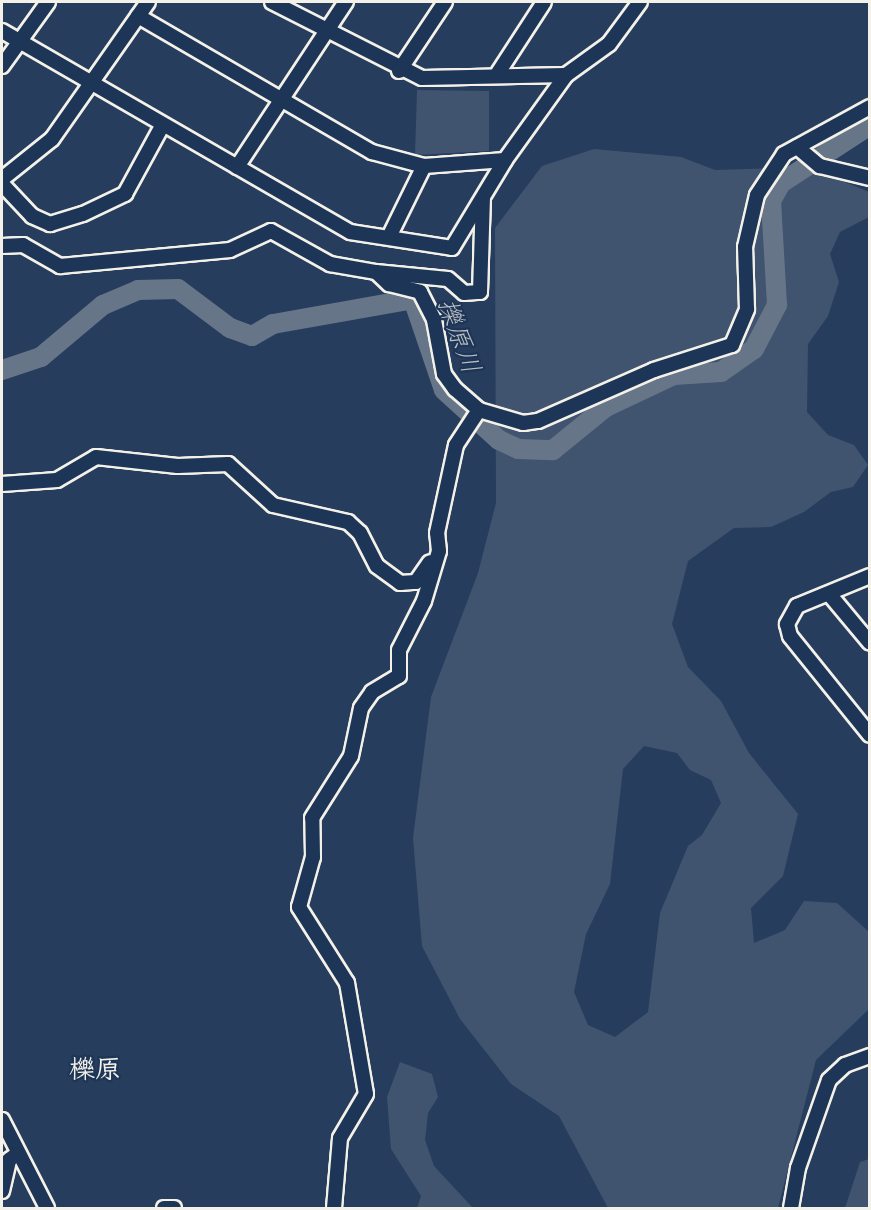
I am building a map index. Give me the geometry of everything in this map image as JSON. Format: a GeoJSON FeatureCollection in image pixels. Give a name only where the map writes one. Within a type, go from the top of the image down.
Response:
{"type":"FeatureCollection","features":[{"type":"Feature","properties":{"kind":"street"},"geometry":{"type":"LineString","coordinates":[[2,66],[48,2]]}},
{"type":"Feature","properties":{"kind":"street"},"geometry":{"type":"LineString","coordinates":[[148,2],[52,139],[2,181],[32,216],[50,224],[83,214],[125,194],[162,126]]}},
{"type":"Feature","properties":{"kind":"street"},"geometry":{"type":"LineString","coordinates":[[272,2],[399,71],[452,80],[496,76],[566,75]]}},
{"type":"Feature","properties":{"kind":"street"},"geometry":{"type":"LineString","coordinates":[[237,167],[278,100],[346,2]]}},
{"type":"Feature","properties":{"kind":"street"},"geometry":{"type":"LineString","coordinates":[[399,71],[445,2]]}},
{"type":"Feature","properties":{"kind":"street"},"geometry":{"type":"LineString","coordinates":[[496,76],[544,2]]}},
{"type":"Feature","properties":{"kind":"street"},"geometry":{"type":"LineString","coordinates":[[2,31],[91,85],[350,232],[390,235],[452,248],[505,160],[566,75],[609,44],[640,2]]}},
{"type":"Feature","properties":{"kind":"street"},"geometry":{"type":"LineString","coordinates":[[138,16],[278,100],[372,152],[424,166],[505,160]]}},
{"type":"Feature","properties":{"kind":"street"},"geometry":{"type":"LineString","coordinates":[[376,272],[389,284],[412,287],[427,299],[444,374],[473,415],[523,423],[538,421],[654,370],[724,351],[739,333],[747,309],[745,247],[757,195],[784,154],[801,151],[870,107]]}},
{"type":"Feature","properties":{"kind":"street"},"geometry":{"type":"LineString","coordinates":[[801,151],[817,164],[870,178]]}},
{"type":"Feature","properties":{"kind":"street"},"geometry":{"type":"LineString","coordinates":[[390,235],[424,166]]}},
{"type":"Feature","properties":{"kind":"street"},"geometry":{"type":"LineString","coordinates":[[2,246],[23,245],[60,266],[230,250],[271,231],[330,264],[376,272],[448,279],[464,293],[480,292],[482,198]]}},
{"type":"Feature","properties":{"kind":"street"},"geometry":{"type":"LineString","coordinates":[[2,484],[57,480],[96,457],[178,466],[228,464],[273,505],[348,522],[360,533],[377,566],[400,583],[416,582],[426,573],[456,445],[473,415]]}},
{"type":"Feature","properties":{"kind":"street"},"geometry":{"type":"LineString","coordinates":[[334,1209],[340,1138],[366,1094],[362,1048],[347,983],[305,920],[298,898],[313,856],[312,818],[351,756],[361,708],[372,692],[399,676],[399,650],[424,601],[439,551],[437,533]]}},
{"type":"Feature","properties":{"kind":"street"},"geometry":{"type":"LineString","coordinates":[[870,576],[830,596],[791,611],[790,636],[870,735]]}},
{"type":"Feature","properties":{"kind":"street"},"geometry":{"type":"LineString","coordinates":[[830,596],[870,643]]}},
{"type":"Feature","properties":{"kind":"street"},"geometry":{"type":"LineString","coordinates":[[791,1209],[798,1168],[829,1080],[845,1065],[870,1056]]}},
{"type":"Feature","properties":{"kind":"street"},"geometry":{"type":"LineString","coordinates":[[2,1120],[17,1154],[47,1209]]}},
{"type":"Feature","properties":{"kind":"street"},"geometry":{"type":"LineString","coordinates":[[2,1191],[9,1160],[17,1154]]}},
{"type":"Feature","properties":{"kind":"street"},"geometry":{"type":"LineString","coordinates":[[164,1209],[174,1209]]}},
{"type":"Feature","properties":{"kind":"shaded area"},"geometry":{"type":"Polygon","coordinates":[[[417,90],[489,91],[489,151],[415,155],[417,90]]]}},
{"type":"Feature","properties":{"kind":"shaded area"},"geometry":{"type":"Polygon","coordinates":[[[594,149],[681,157],[715,170],[809,167],[869,192],[869,217],[840,232],[830,254],[839,282],[828,316],[808,344],[807,412],[828,435],[854,445],[868,465],[853,487],[831,492],[804,512],[771,527],[734,528],[688,561],[672,624],[688,667],[721,701],[749,753],[798,814],[783,876],[751,908],[754,943],[785,930],[804,901],[837,903],[869,932],[869,1009],[816,1060],[778,1208],[608,1208],[559,1116],[511,1084],[460,1019],[422,946],[413,838],[431,697],[478,573],[496,503],[495,228],[542,166],[594,149]],[[644,746],[623,769],[610,884],[586,934],[574,992],[588,1025],[615,1037],[648,1012],[660,913],[688,846],[702,835],[721,803],[711,780],[690,770],[677,753],[644,746]]]}},
{"type":"Feature","properties":{"kind":"shaded area"},"geometry":{"type":"Polygon","coordinates":[[[400,1062],[432,1074],[438,1097],[428,1113],[425,1140],[434,1166],[473,1208],[417,1208],[421,1196],[391,1149],[387,1097],[400,1062]]]}},
{"type":"Feature","properties":{"kind":"shaded area"},"geometry":{"type":"Polygon","coordinates":[[[869,1159],[869,1208],[845,1208],[860,1162],[869,1159]]]}},
{"type":"Feature","properties":{"kind":"waterway","name":"擽原川"},"geometry":{"type":"LineString","coordinates":[[2,370],[41,357],[103,305],[138,290],[178,289],[230,328],[252,336],[273,324],[413,299],[444,390],[499,440],[518,449],[553,450],[606,407],[674,375],[721,372],[754,349],[777,305],[771,201],[781,183],[870,125]]}},
{"type":"Feature","properties":{"kind":"district","name":"櫟原"},"geometry":{"type":"Point","coordinates":[95,1073]}}]}
